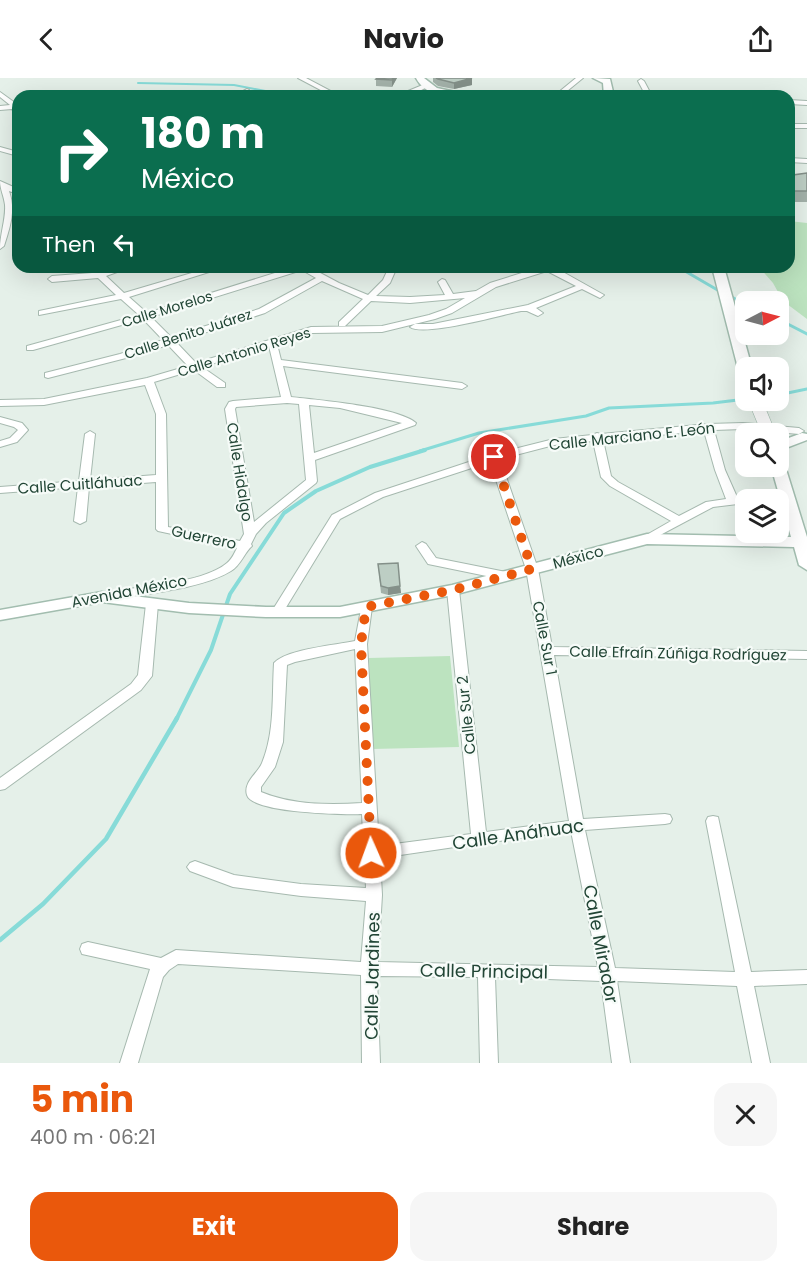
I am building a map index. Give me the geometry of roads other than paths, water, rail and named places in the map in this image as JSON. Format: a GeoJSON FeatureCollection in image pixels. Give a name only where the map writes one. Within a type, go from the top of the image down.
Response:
{"type":"FeatureCollection","features":[{"type":"Feature","properties":{"kind":"street"},"geometry":{"type":"LineString","coordinates":[[301,78],[325,90]]}},
{"type":"Feature","properties":{"kind":"street"},"geometry":{"type":"LineString","coordinates":[[565,90],[580,78]]}},
{"type":"Feature","properties":{"kind":"street"},"geometry":{"type":"LineString","coordinates":[[597,78],[607,81],[608,90]]}},
{"type":"Feature","properties":{"kind":"street"},"geometry":{"type":"LineString","coordinates":[[641,81],[646,90]]}},
{"type":"Feature","properties":{"kind":"street"},"geometry":{"type":"LineString","coordinates":[[423,82],[449,90]]}},
{"type":"Feature","properties":{"kind":"street"},"geometry":{"type":"LineString","coordinates":[[0,94],[12,105]]}},
{"type":"Feature","properties":{"kind":"street"},"geometry":{"type":"LineString","coordinates":[[0,246],[10,215],[9,201],[1,184]]}},
{"type":"Feature","properties":{"kind":"street"},"geometry":{"type":"LineString","coordinates":[[52,279],[105,273]]}},
{"type":"Feature","properties":{"kind":"street"},"geometry":{"type":"LineString","coordinates":[[42,313],[122,296],[201,273]]}},
{"type":"Feature","properties":{"kind":"street","name":"Calle Morelos"},"geometry":{"type":"LineString","coordinates":[[30,348],[145,316],[284,273]]}},
{"type":"Feature","properties":{"kind":"street"},"geometry":{"type":"LineString","coordinates":[[313,273],[369,297],[477,294]]}},
{"type":"Feature","properties":{"kind":"street"},"geometry":{"type":"LineString","coordinates":[[342,324],[387,281],[390,273]]}},
{"type":"Feature","properties":{"kind":"street","name":"Calle Antonio Reyes"},"geometry":{"type":"LineString","coordinates":[[0,403],[44,402],[149,381],[311,330],[350,331],[393,327],[449,311],[493,285],[530,273]]}},
{"type":"Feature","properties":{"kind":"street"},"geometry":{"type":"LineString","coordinates":[[559,273],[600,295]]}},
{"type":"Feature","properties":{"kind":"street"},"geometry":{"type":"LineString","coordinates":[[720,273],[742,357]]}},
{"type":"Feature","properties":{"kind":"street"},"geometry":{"type":"LineString","coordinates":[[98,275],[145,316],[194,366],[221,385]]}},
{"type":"Feature","properties":{"kind":"street","name":"Calle Benito Juárez"},"geometry":{"type":"LineString","coordinates":[[48,375],[123,356],[262,311],[322,278]]}},
{"type":"Feature","properties":{"kind":"street"},"geometry":{"type":"LineString","coordinates":[[442,282],[450,296]]}},
{"type":"Feature","properties":{"kind":"street"},"geometry":{"type":"LineString","coordinates":[[393,327],[433,327],[533,311],[583,286]]}},
{"type":"Feature","properties":{"kind":"street"},"geometry":{"type":"LineString","coordinates":[[272,341],[287,400],[340,405],[400,418],[411,423],[310,458],[304,403]]}},
{"type":"Feature","properties":{"kind":"street"},"geometry":{"type":"LineString","coordinates":[[277,362],[462,387]]}},
{"type":"Feature","properties":{"kind":"street"},"geometry":{"type":"LineString","coordinates":[[149,381],[161,414],[160,478]]}},
{"type":"Feature","properties":{"kind":"street","name":"Calle Hidalgo"},"geometry":{"type":"LineString","coordinates":[[248,540],[230,409],[233,404],[242,401],[287,400]]}},
{"type":"Feature","properties":{"kind":"street"},"geometry":{"type":"LineString","coordinates":[[0,420],[18,425],[22,430],[21,435],[8,443],[0,444]]}},
{"type":"Feature","properties":{"kind":"street","name":"Calle Marciano E. León"},"geometry":{"type":"LineString","coordinates":[[272,611],[336,517],[379,495],[494,457],[554,442],[597,436],[708,427],[743,426],[803,432]]}},
{"type":"Feature","properties":{"kind":"street"},"geometry":{"type":"LineString","coordinates":[[647,538],[710,504],[733,501],[720,470],[708,427]]}},
{"type":"Feature","properties":{"kind":"street"},"geometry":{"type":"LineString","coordinates":[[789,440],[803,432]]}},
{"type":"Feature","properties":{"kind":"street"},"geometry":{"type":"LineString","coordinates":[[80,521],[90,434]]}},
{"type":"Feature","properties":{"kind":"street"},"geometry":{"type":"LineString","coordinates":[[597,436],[606,477],[614,484],[679,520]]}},
{"type":"Feature","properties":{"kind":"street","name":"Calle Sur 1"},"geometry":{"type":"LineString","coordinates":[[494,457],[532,569],[577,825]]}},
{"type":"Feature","properties":{"kind":"street","name":"Avenida México"},"geometry":{"type":"LineString","coordinates":[[2,613],[202,578],[226,570],[236,561],[248,540],[312,481],[310,458]]}},
{"type":"Feature","properties":{"kind":"street","name":"Calle Cuitláhuac"},"geometry":{"type":"LineString","coordinates":[[0,490],[160,478]]}},
{"type":"Feature","properties":{"kind":"street","name":"Guerrero"},"geometry":{"type":"LineString","coordinates":[[160,478],[162,528],[248,540]]}},
{"type":"Feature","properties":{"kind":"street"},"geometry":{"type":"LineString","coordinates":[[789,501],[804,542],[807,565]]}},
{"type":"Feature","properties":{"kind":"street","name":"México"},"geometry":{"type":"LineString","coordinates":[[102,597],[189,608],[340,612],[453,590],[647,538],[804,542]]}},
{"type":"Feature","properties":{"kind":"street"},"geometry":{"type":"LineString","coordinates":[[422,546],[432,561],[506,576]]}},
{"type":"Feature","properties":{"kind":"street","name":"Calle Sur 2"},"geometry":{"type":"LineString","coordinates":[[453,590],[478,840]]}},
{"type":"Feature","properties":{"kind":"street"},"geometry":{"type":"LineString","coordinates":[[0,785],[136,687],[145,676],[152,604]]}},
{"type":"Feature","properties":{"kind":"street","name":"Calle Jardines"},"geometry":{"type":"LineString","coordinates":[[366,607],[361,644],[374,895],[369,969],[371,1063]]}},
{"type":"Feature","properties":{"kind":"street"},"geometry":{"type":"LineString","coordinates":[[361,644],[292,658],[281,663],[276,742],[268,767],[254,786],[254,795],[268,802],[347,810],[370,808]]}},
{"type":"Feature","properties":{"kind":"street","name":"Calle Efraín Zúñiga Rodríguez"},"geometry":{"type":"LineString","coordinates":[[548,651],[807,655]]}},
{"type":"Feature","properties":{"kind":"street","name":"Calle Anáhuac"},"geometry":{"type":"LineString","coordinates":[[371,853],[577,825],[665,819]]}},
{"type":"Feature","properties":{"kind":"street"},"geometry":{"type":"LineString","coordinates":[[713,821],[761,1063]]}},
{"type":"Feature","properties":{"kind":"street","name":"Calle Mirador"},"geometry":{"type":"LineString","coordinates":[[577,825],[608,975],[621,1063]]}},
{"type":"Feature","properties":{"kind":"street"},"geometry":{"type":"LineString","coordinates":[[195,867],[234,881],[301,890],[374,895]]}},
{"type":"Feature","properties":{"kind":"street"},"geometry":{"type":"LineString","coordinates":[[88,949],[163,965],[156,974],[129,1063]]}},
{"type":"Feature","properties":{"kind":"street","name":"Calle Principal"},"geometry":{"type":"LineString","coordinates":[[163,965],[176,957],[369,969],[486,970],[743,980],[807,977]]}},
{"type":"Feature","properties":{"kind":"street"},"geometry":{"type":"LineString","coordinates":[[486,970],[489,1063]]}},
{"type":"Feature","properties":{"kind":"waterway"},"geometry":{"type":"LineString","coordinates":[[138,83],[234,85],[260,90]]}},
{"type":"Feature","properties":{"kind":"waterway"},"geometry":{"type":"LineString","coordinates":[[688,273],[721,292]]}},
{"type":"Feature","properties":{"kind":"waterway"},"geometry":{"type":"LineString","coordinates":[[730,296],[735,299]]}},
{"type":"Feature","properties":{"kind":"waterway"},"geometry":{"type":"LineString","coordinates":[[789,325],[807,334]]}},
{"type":"Feature","properties":{"kind":"waterway"},"geometry":{"type":"LineString","coordinates":[[789,393],[807,389]]}},
{"type":"Feature","properties":{"kind":"waterway"},"geometry":{"type":"LineString","coordinates":[[420,451],[479,433],[586,416],[609,408],[735,400]]}},
{"type":"Feature","properties":{"kind":"waterway"},"geometry":{"type":"LineString","coordinates":[[177,718],[211,650],[230,594],[284,513],[316,491],[370,467],[425,450]]}},
{"type":"Feature","properties":{"kind":"waterway"},"geometry":{"type":"LineString","coordinates":[[0,940],[43,904],[106,839],[177,718]]}}]}
